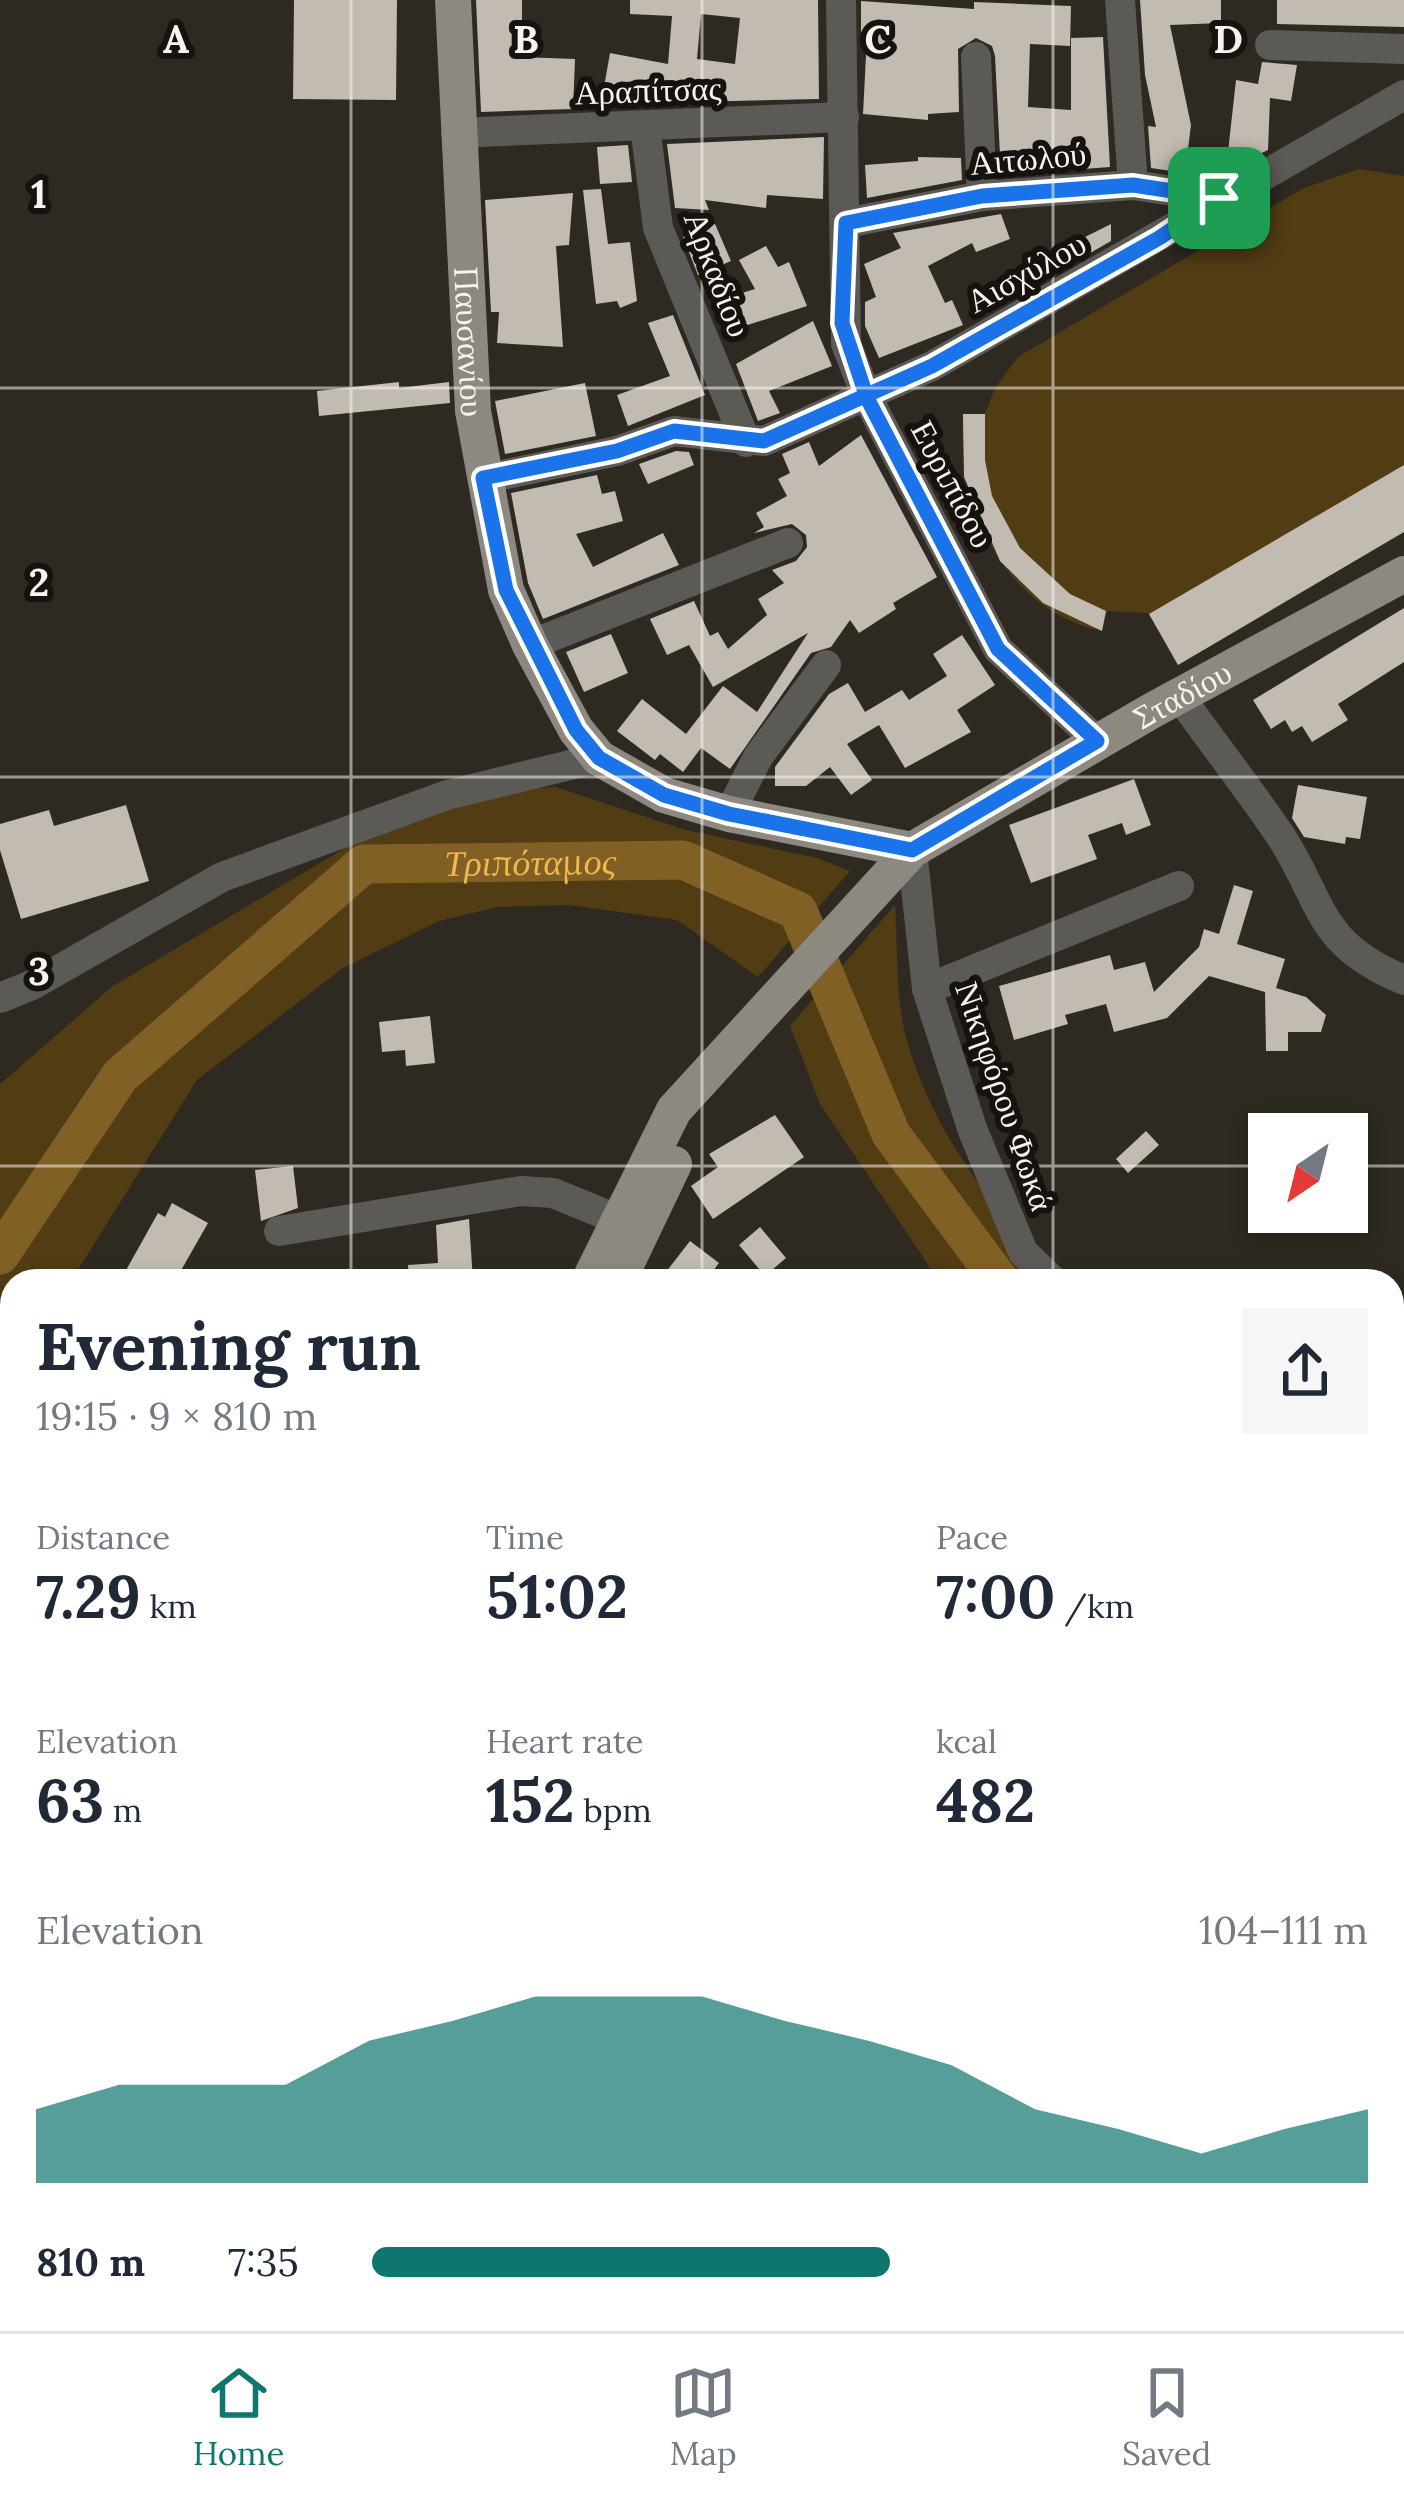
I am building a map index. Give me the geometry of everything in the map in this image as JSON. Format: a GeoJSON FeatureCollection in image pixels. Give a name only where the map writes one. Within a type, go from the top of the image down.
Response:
{"type":"FeatureCollection","features":[{"type":"Feature","properties":{"kind":"main road","name":"Παυσανίου"},"geometry":{"type":"LineString","coordinates":[[453,0],[466,344],[483,478],[506,590],[530,645],[576,730],[599,758],[664,795],[729,814],[912,850]]}},
{"type":"Feature","properties":{"kind":"main road","name":"Σταδίου"},"geometry":{"type":"LineString","coordinates":[[595,1269],[674,1110],[713,1073],[761,1011],[912,850],[1097,741],[1404,574]]}},
{"type":"Feature","properties":{"kind":"main road","name":"Σταδίου"},"geometry":{"type":"LineString","coordinates":[[623,1269],[713,1073]]}},
{"type":"Feature","properties":{"kind":"street","name":"Ευριπίδου"},"geometry":{"type":"LineString","coordinates":[[841,0],[846,223],[842,323],[867,398],[998,649],[1097,741]]}},
{"type":"Feature","properties":{"kind":"street"},"geometry":{"type":"LineString","coordinates":[[1120,0],[1133,185]]}},
{"type":"Feature","properties":{"kind":"street"},"geometry":{"type":"LineString","coordinates":[[1270,45],[1404,49]]}},
{"type":"Feature","properties":{"kind":"street"},"geometry":{"type":"LineString","coordinates":[[976,57],[982,196]]}},
{"type":"Feature","properties":{"kind":"street","name":"Αισχύλου"},"geometry":{"type":"LineString","coordinates":[[746,442],[764,441],[867,398],[1159,238],[1219,198],[1404,95]]}},
{"type":"Feature","properties":{"kind":"street","name":"Αραπίτσας"},"geometry":{"type":"LineString","coordinates":[[456,133],[844,117]]}},
{"type":"Feature","properties":{"kind":"street","name":"Αρκαδίου"},"geometry":{"type":"LineString","coordinates":[[645,126],[658,228],[746,442]]}},
{"type":"Feature","properties":{"kind":"street","name":"Αιτωλού"},"geometry":{"type":"LineString","coordinates":[[846,223],[982,196],[1133,185],[1219,198]]}},
{"type":"Feature","properties":{"kind":"street"},"geometry":{"type":"LineString","coordinates":[[483,478],[617,451],[674,431],[746,442]]}},
{"type":"Feature","properties":{"kind":"street"},"geometry":{"type":"LineString","coordinates":[[530,645],[788,543]]}},
{"type":"Feature","properties":{"kind":"street"},"geometry":{"type":"LineString","coordinates":[[729,814],[758,757],[826,665]]}},
{"type":"Feature","properties":{"kind":"street"},"geometry":{"type":"LineString","coordinates":[[1180,697],[1283,839],[1329,929],[1354,951],[1404,980]]}},
{"type":"Feature","properties":{"kind":"street"},"geometry":{"type":"LineString","coordinates":[[0,998],[32,985],[222,877],[447,795],[599,758]]}},
{"type":"Feature","properties":{"kind":"street","name":"Νικηφόρου Φωκά"},"geometry":{"type":"LineString","coordinates":[[912,850],[927,989],[973,1131],[1023,1252],[1041,1269]]}},
{"type":"Feature","properties":{"kind":"street"},"geometry":{"type":"LineString","coordinates":[[927,989],[1179,886]]}},
{"type":"Feature","properties":{"kind":"street"},"geometry":{"type":"LineString","coordinates":[[0,1022],[32,985]]}},
{"type":"Feature","properties":{"kind":"street"},"geometry":{"type":"LineString","coordinates":[[279,1232],[520,1191],[553,1192],[619,1220]]}},
{"type":"Feature","properties":{"kind":"shaded area"},"geometry":{"type":"Polygon","coordinates":[[[1359,169],[1404,176],[1404,532],[1178,665],[1148,613],[1107,611],[1102,631],[1068,620],[1038,601],[993,549],[978,517],[968,483],[963,414],[985,414],[995,388],[1018,357],[1304,188],[1359,169]]]}},
{"type":"Feature","properties":{"kind":"shaded area"},"geometry":{"type":"Polygon","coordinates":[[[556,787],[686,830],[817,858],[850,871],[758,977],[677,920],[569,905],[498,907],[439,921],[343,968],[197,1080],[79,1269],[0,1269],[0,1084],[113,986],[384,825],[458,793],[556,787]]]}},
{"type":"Feature","properties":{"kind":"shaded area"},"geometry":{"type":"Polygon","coordinates":[[[895,905],[901,1011],[919,1077],[969,1170],[1045,1269],[931,1269],[820,1104],[790,1026],[895,905]]]}},
{"type":"Feature","properties":{"kind":"building"},"geometry":{"type":"Polygon","coordinates":[[[294,0],[397,0],[396,100],[293,99],[294,0]]]}},
{"type":"Feature","properties":{"kind":"building"},"geometry":{"type":"Polygon","coordinates":[[[476,0],[522,0],[522,57],[575,59],[573,109],[481,112],[476,0]]]}},
{"type":"Feature","properties":{"kind":"building"},"geometry":{"type":"Polygon","coordinates":[[[630,0],[818,0],[819,99],[601,104],[610,53],[668,64],[672,16],[630,14],[630,0]],[[701,14],[697,59],[735,64],[740,18],[701,14]]]}},
{"type":"Feature","properties":{"kind":"building"},"geometry":{"type":"Polygon","coordinates":[[[1140,0],[1221,0],[1221,23],[1170,25],[1191,125],[1185,173],[1151,168],[1148,126],[1156,127],[1145,75],[1140,0]]]}},
{"type":"Feature","properties":{"kind":"building"},"geometry":{"type":"Polygon","coordinates":[[[1277,0],[1404,0],[1404,27],[1277,24],[1277,0]]]}},
{"type":"Feature","properties":{"kind":"building"},"geometry":{"type":"Polygon","coordinates":[[[861,1],[974,9],[974,2],[1071,6],[1070,46],[1030,44],[1028,107],[1071,110],[1071,38],[1103,37],[1110,167],[1001,175],[995,56],[992,46],[976,38],[958,49],[959,112],[928,114],[928,120],[863,114],[867,36],[861,36],[861,1]]]}},
{"type":"Feature","properties":{"kind":"building"},"geometry":{"type":"Polygon","coordinates":[[[1262,62],[1297,65],[1291,101],[1270,98],[1268,150],[1226,170],[1236,80],[1258,84],[1262,62]]]}},
{"type":"Feature","properties":{"kind":"building"},"geometry":{"type":"Polygon","coordinates":[[[824,137],[823,199],[767,195],[766,208],[705,200],[709,210],[675,208],[667,144],[824,137]]]}},
{"type":"Feature","properties":{"kind":"building"},"geometry":{"type":"Polygon","coordinates":[[[628,145],[632,182],[600,184],[597,147],[628,145]]]}},
{"type":"Feature","properties":{"kind":"building"},"geometry":{"type":"Polygon","coordinates":[[[918,157],[961,158],[962,180],[867,198],[865,165],[918,161],[918,157]]]}},
{"type":"Feature","properties":{"kind":"building"},"geometry":{"type":"Polygon","coordinates":[[[601,189],[608,244],[630,242],[637,301],[620,308],[617,301],[596,304],[583,190],[601,189]]]}},
{"type":"Feature","properties":{"kind":"building"},"geometry":{"type":"Polygon","coordinates":[[[573,193],[569,245],[556,246],[563,347],[497,343],[499,312],[491,312],[485,200],[573,193]]]}},
{"type":"Feature","properties":{"kind":"building"},"geometry":{"type":"Polygon","coordinates":[[[1001,214],[1010,239],[976,252],[972,243],[928,266],[945,303],[952,300],[963,325],[879,358],[865,326],[865,302],[876,297],[864,264],[901,248],[893,233],[1001,214]]]}},
{"type":"Feature","properties":{"kind":"building"},"geometry":{"type":"Polygon","coordinates":[[[715,224],[731,261],[698,275],[683,237],[715,224]]]}},
{"type":"Feature","properties":{"kind":"building"},"geometry":{"type":"Polygon","coordinates":[[[1111,224],[1111,241],[1007,301],[997,281],[1111,224]]]}},
{"type":"Feature","properties":{"kind":"building"},"geometry":{"type":"Polygon","coordinates":[[[766,246],[778,267],[789,262],[807,306],[726,332],[716,301],[755,289],[739,260],[766,246]]]}},
{"type":"Feature","properties":{"kind":"building"},"geometry":{"type":"Polygon","coordinates":[[[673,315],[705,395],[628,426],[617,395],[670,376],[648,323],[673,315]]]}},
{"type":"Feature","properties":{"kind":"building"},"geometry":{"type":"Polygon","coordinates":[[[813,321],[832,366],[769,391],[780,413],[758,421],[736,364],[813,321]]]}},
{"type":"Feature","properties":{"kind":"building"},"geometry":{"type":"Polygon","coordinates":[[[399,382],[399,388],[449,382],[450,403],[319,416],[317,391],[399,382]]]}},
{"type":"Feature","properties":{"kind":"building"},"geometry":{"type":"Polygon","coordinates":[[[585,383],[596,436],[505,454],[495,401],[585,383]]]}},
{"type":"Feature","properties":{"kind":"building"},"geometry":{"type":"Polygon","coordinates":[[[963,414],[985,414],[985,460],[992,496],[1020,548],[1070,594],[1106,611],[1102,631],[1043,603],[1000,561],[964,477],[963,414]]]}},
{"type":"Feature","properties":{"kind":"building"},"geometry":{"type":"Polygon","coordinates":[[[861,435],[937,577],[893,603],[896,609],[859,633],[850,620],[831,647],[811,653],[730,769],[701,748],[683,772],[660,754],[655,760],[617,731],[642,699],[686,734],[723,686],[757,712],[808,633],[713,687],[689,645],[667,655],[650,619],[694,601],[710,636],[718,632],[728,649],[767,615],[758,599],[784,583],[772,570],[796,561],[807,547],[806,535],[792,524],[754,533],[764,527],[756,513],[787,496],[778,479],[790,473],[782,454],[809,442],[819,466],[861,435]]]}},
{"type":"Feature","properties":{"kind":"building"},"geometry":{"type":"Polygon","coordinates":[[[676,451],[689,452],[694,465],[648,484],[639,464],[676,451]]]}},
{"type":"Feature","properties":{"kind":"building"},"geometry":{"type":"Polygon","coordinates":[[[1404,465],[1404,532],[1178,665],[1149,614],[1404,465]]]}},
{"type":"Feature","properties":{"kind":"building"},"geometry":{"type":"Polygon","coordinates":[[[597,475],[602,494],[615,491],[623,521],[576,534],[593,567],[663,533],[679,565],[543,619],[528,583],[511,493],[597,475]]]}},
{"type":"Feature","properties":{"kind":"building"},"geometry":{"type":"Polygon","coordinates":[[[1404,608],[1404,662],[1338,704],[1348,720],[1312,742],[1302,726],[1292,732],[1285,720],[1271,729],[1253,700],[1404,608]]]}},
{"type":"Feature","properties":{"kind":"building"},"geometry":{"type":"Polygon","coordinates":[[[611,634],[628,673],[584,692],[566,652],[611,634]]]}},
{"type":"Feature","properties":{"kind":"building"},"geometry":{"type":"Polygon","coordinates":[[[962,635],[995,685],[957,710],[971,732],[905,768],[879,725],[847,744],[872,780],[851,795],[830,767],[806,786],[775,786],[775,767],[829,694],[848,683],[865,712],[902,690],[909,700],[947,676],[933,654],[962,635]]]}},
{"type":"Feature","properties":{"kind":"building"},"geometry":{"type":"Polygon","coordinates":[[[1134,779],[1151,825],[1126,835],[1122,823],[1088,835],[1097,859],[1031,883],[1009,825],[1134,779]]]}},
{"type":"Feature","properties":{"kind":"building"},"geometry":{"type":"Polygon","coordinates":[[[1298,785],[1367,797],[1360,839],[1346,837],[1345,844],[1304,837],[1292,818],[1298,785]]]}},
{"type":"Feature","properties":{"kind":"building"},"geometry":{"type":"Polygon","coordinates":[[[126,805],[149,881],[21,919],[0,850],[0,824],[49,810],[54,826],[126,805]]]}},
{"type":"Feature","properties":{"kind":"building"},"geometry":{"type":"Polygon","coordinates":[[[1234,885],[1253,891],[1237,944],[1285,959],[1276,988],[1306,997],[1326,1015],[1321,1032],[1288,1032],[1288,1051],[1266,1051],[1265,992],[1209,976],[1167,1018],[1114,1032],[1106,1004],[1065,1015],[1068,1024],[1014,1040],[999,986],[1110,955],[1114,970],[1145,962],[1154,992],[1199,947],[1204,929],[1219,934],[1234,885]]]}},
{"type":"Feature","properties":{"kind":"building"},"geometry":{"type":"Polygon","coordinates":[[[430,1016],[435,1063],[406,1066],[405,1050],[382,1052],[379,1022],[430,1016]]]}},
{"type":"Feature","properties":{"kind":"building"},"geometry":{"type":"Polygon","coordinates":[[[775,1115],[804,1157],[713,1219],[691,1186],[718,1167],[709,1154],[775,1115]]]}},
{"type":"Feature","properties":{"kind":"building"},"geometry":{"type":"Polygon","coordinates":[[[1146,1131],[1159,1145],[1128,1173],[1116,1159],[1146,1131]]]}},
{"type":"Feature","properties":{"kind":"building"},"geometry":{"type":"Polygon","coordinates":[[[293,1166],[298,1208],[261,1221],[255,1170],[293,1166]]]}},
{"type":"Feature","properties":{"kind":"building"},"geometry":{"type":"Polygon","coordinates":[[[172,1203],[208,1223],[182,1269],[127,1269],[158,1213],[165,1217],[172,1203]]]}},
{"type":"Feature","properties":{"kind":"building"},"geometry":{"type":"Polygon","coordinates":[[[469,1219],[472,1269],[408,1269],[408,1265],[438,1263],[436,1225],[469,1219]]]}},
{"type":"Feature","properties":{"kind":"building"},"geometry":{"type":"Polygon","coordinates":[[[760,1227],[786,1258],[773,1269],[759,1269],[739,1245],[760,1227]]]}},
{"type":"Feature","properties":{"kind":"building"},"geometry":{"type":"Polygon","coordinates":[[[690,1241],[719,1263],[714,1269],[668,1269],[690,1241]]]}},
{"type":"Feature","properties":{"kind":"waterway","name":"Τριπόταμος"},"geometry":{"type":"LineString","coordinates":[[0,1255],[120,1076],[364,864],[683,860],[798,911],[891,1134],[991,1269]]}},
{"type":"Feature","properties":{"kind":"route"},"geometry":{"type":"LineString","coordinates":[[1219,198],[1133,185],[982,196],[846,223],[842,323],[867,398],[998,649],[1097,741],[912,850],[729,814],[664,795],[599,758],[576,730],[506,590],[483,478],[617,451],[674,431],[764,441],[867,398],[932,366],[1159,238],[1219,198]]}}]}
